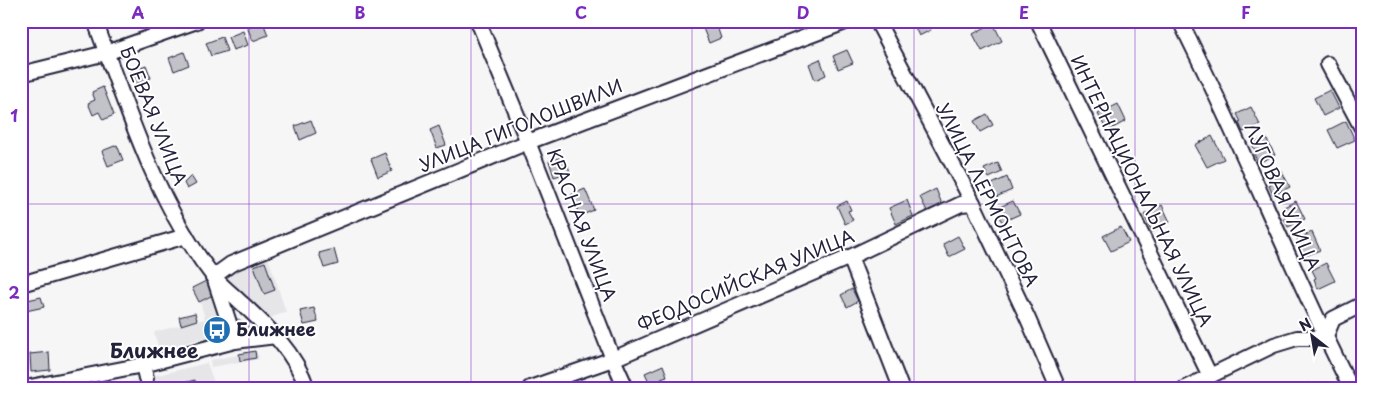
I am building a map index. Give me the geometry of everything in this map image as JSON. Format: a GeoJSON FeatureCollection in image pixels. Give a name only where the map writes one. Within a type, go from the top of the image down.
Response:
{"type":"FeatureCollection","features":[{"type":"Feature","properties":{"kind":"street","name":"БОЕВАЯ УЛИЦА"},"geometry":{"type":"LineString","coordinates":[[95,21],[152,172],[186,236],[214,277],[276,336],[292,355],[307,388]]}},
{"type":"Feature","properties":{"kind":"street"},"geometry":{"type":"LineString","coordinates":[[21,74],[106,53],[197,21]]}},
{"type":"Feature","properties":{"kind":"street","name":"КРАСНАЯ УЛИЦА"},"geometry":{"type":"LineString","coordinates":[[478,21],[626,388]]}},
{"type":"Feature","properties":{"kind":"street","name":"УЛИЦА ГИГОЛОШВИЛИ"},"geometry":{"type":"LineString","coordinates":[[214,277],[230,264],[528,142],[848,21]]}},
{"type":"Feature","properties":{"kind":"street","name":"УЛИЦА ЛЕРМОНТОВА"},"geometry":{"type":"LineString","coordinates":[[877,21],[973,203],[1028,318],[1058,388]]}},
{"type":"Feature","properties":{"kind":"street","name":"ИНТЕРНАЦИОНАЛЬНАЯ УЛИЦА"},"geometry":{"type":"LineString","coordinates":[[1038,21],[1210,376]]}},
{"type":"Feature","properties":{"kind":"street","name":"ЛУГОВАЯ УЛИЦА"},"geometry":{"type":"LineString","coordinates":[[1180,21],[1325,338],[1351,388]]}},
{"type":"Feature","properties":{"kind":"street"},"geometry":{"type":"LineString","coordinates":[[1328,64],[1363,130]]}},
{"type":"Feature","properties":{"kind":"street","name":"ФЕОДОСИЙСКАЯ УЛИЦА"},"geometry":{"type":"LineString","coordinates":[[530,388],[613,359],[850,258],[961,204],[973,203]]}},
{"type":"Feature","properties":{"kind":"street"},"geometry":{"type":"LineString","coordinates":[[21,284],[186,236]]}},
{"type":"Feature","properties":{"kind":"street"},"geometry":{"type":"LineString","coordinates":[[850,258],[901,388]]}},
{"type":"Feature","properties":{"kind":"street"},"geometry":{"type":"LineString","coordinates":[[214,277],[235,341]]}},
{"type":"Feature","properties":{"kind":"street"},"geometry":{"type":"LineString","coordinates":[[1185,388],[1274,345],[1297,338],[1325,338],[1333,319],[1363,304]]}},
{"type":"Feature","properties":{"kind":"street"},"geometry":{"type":"LineString","coordinates":[[25,388],[145,372],[235,341],[276,336]]}},
{"type":"Feature","properties":{"kind":"shaded area"},"geometry":{"type":"Polygon","coordinates":[[[267,254],[286,312],[270,318],[227,280],[229,271],[267,254]]]}},
{"type":"Feature","properties":{"kind":"shaded area"},"geometry":{"type":"Polygon","coordinates":[[[214,297],[220,319],[208,323],[211,336],[159,350],[154,332],[205,319],[200,301],[214,297]]]}},
{"type":"Feature","properties":{"kind":"shaded area"},"geometry":{"type":"Polygon","coordinates":[[[234,319],[239,319],[250,328],[251,333],[239,339],[234,319]]]}},
{"type":"Feature","properties":{"kind":"shaded area"},"geometry":{"type":"Polygon","coordinates":[[[257,352],[259,359],[211,367],[210,360],[257,352]]]}},
{"type":"Feature","properties":{"kind":"shaded area"},"geometry":{"type":"Polygon","coordinates":[[[207,363],[216,388],[120,388],[120,384],[207,363]]]}},
{"type":"Feature","properties":{"kind":"building"},"geometry":{"type":"Polygon","coordinates":[[[715,21],[721,38],[709,43],[702,26],[715,21]]]}},
{"type":"Feature","properties":{"kind":"building"},"geometry":{"type":"Polygon","coordinates":[[[912,21],[927,21],[931,30],[919,36],[912,21]]]}},
{"type":"Feature","properties":{"kind":"building"},"geometry":{"type":"Polygon","coordinates":[[[263,22],[268,35],[253,41],[247,27],[263,22]]]}},
{"type":"Feature","properties":{"kind":"building"},"geometry":{"type":"Polygon","coordinates":[[[993,23],[1002,41],[982,51],[973,34],[993,23]]]}},
{"type":"Feature","properties":{"kind":"building"},"geometry":{"type":"Polygon","coordinates":[[[243,31],[248,45],[233,50],[228,37],[243,31]]]}},
{"type":"Feature","properties":{"kind":"building"},"geometry":{"type":"Polygon","coordinates":[[[222,37],[227,51],[211,56],[206,43],[222,37]]]}},
{"type":"Feature","properties":{"kind":"building"},"geometry":{"type":"Polygon","coordinates":[[[21,42],[28,60],[21,62],[21,42]]]}},
{"type":"Feature","properties":{"kind":"building"},"geometry":{"type":"Polygon","coordinates":[[[847,50],[853,63],[838,69],[833,56],[847,50]]]}},
{"type":"Feature","properties":{"kind":"building"},"geometry":{"type":"Polygon","coordinates":[[[184,52],[189,65],[174,71],[169,58],[184,52]]]}},
{"type":"Feature","properties":{"kind":"building"},"geometry":{"type":"Polygon","coordinates":[[[820,59],[826,75],[815,80],[809,64],[820,59]]]}},
{"type":"Feature","properties":{"kind":"building"},"geometry":{"type":"Polygon","coordinates":[[[146,65],[151,78],[136,84],[131,71],[146,65]]]}},
{"type":"Feature","properties":{"kind":"building"},"geometry":{"type":"Polygon","coordinates":[[[103,87],[114,115],[103,120],[99,112],[93,115],[88,103],[95,100],[92,92],[103,87]]]}},
{"type":"Feature","properties":{"kind":"building"},"geometry":{"type":"Polygon","coordinates":[[[1330,90],[1339,108],[1323,116],[1314,98],[1330,90]]]}},
{"type":"Feature","properties":{"kind":"building"},"geometry":{"type":"Polygon","coordinates":[[[1118,104],[1126,121],[1107,131],[1098,114],[1118,104]]]}},
{"type":"Feature","properties":{"kind":"building"},"geometry":{"type":"Polygon","coordinates":[[[1251,107],[1260,125],[1243,132],[1237,114],[1251,107]]]}},
{"type":"Feature","properties":{"kind":"building"},"geometry":{"type":"Polygon","coordinates":[[[987,114],[993,125],[980,132],[974,121],[987,114]]]}},
{"type":"Feature","properties":{"kind":"building"},"geometry":{"type":"Polygon","coordinates":[[[311,120],[316,133],[300,140],[295,126],[311,120]]]}},
{"type":"Feature","properties":{"kind":"building"},"geometry":{"type":"Polygon","coordinates":[[[1346,121],[1355,140],[1337,148],[1328,130],[1346,121]]]}},
{"type":"Feature","properties":{"kind":"building"},"geometry":{"type":"Polygon","coordinates":[[[439,126],[446,145],[437,148],[430,130],[439,126]]]}},
{"type":"Feature","properties":{"kind":"building"},"geometry":{"type":"Polygon","coordinates":[[[1212,136],[1224,159],[1207,167],[1195,145],[1212,136]]]}},
{"type":"Feature","properties":{"kind":"building"},"geometry":{"type":"Polygon","coordinates":[[[1266,138],[1275,155],[1258,163],[1252,144],[1266,138]]]}},
{"type":"Feature","properties":{"kind":"building"},"geometry":{"type":"Polygon","coordinates":[[[117,145],[123,160],[108,166],[102,151],[117,145]]]}},
{"type":"Feature","properties":{"kind":"building"},"geometry":{"type":"Polygon","coordinates":[[[385,153],[392,171],[378,177],[371,159],[385,153]]]}},
{"type":"Feature","properties":{"kind":"building"},"geometry":{"type":"Polygon","coordinates":[[[562,157],[564,164],[567,163],[570,172],[554,177],[549,161],[562,157]]]}},
{"type":"Feature","properties":{"kind":"building"},"geometry":{"type":"Polygon","coordinates":[[[998,163],[1002,172],[989,178],[984,169],[998,163]]]}},
{"type":"Feature","properties":{"kind":"building"},"geometry":{"type":"Polygon","coordinates":[[[1281,170],[1290,187],[1273,195],[1267,176],[1281,170]]]}},
{"type":"Feature","properties":{"kind":"building"},"geometry":{"type":"Polygon","coordinates":[[[191,176],[196,184],[187,189],[184,183],[191,176]]]}},
{"type":"Feature","properties":{"kind":"building"},"geometry":{"type":"Polygon","coordinates":[[[1007,177],[1012,190],[996,197],[990,185],[1007,177]]]}},
{"type":"Feature","properties":{"kind":"building"},"geometry":{"type":"Polygon","coordinates":[[[585,189],[594,210],[580,216],[571,195],[585,189]]]}},
{"type":"Feature","properties":{"kind":"building"},"geometry":{"type":"Polygon","coordinates":[[[936,189],[942,204],[927,211],[920,197],[936,189]]]}},
{"type":"Feature","properties":{"kind":"building"},"geometry":{"type":"Polygon","coordinates":[[[907,200],[913,216],[896,224],[889,208],[907,200]]]}},
{"type":"Feature","properties":{"kind":"building"},"geometry":{"type":"Polygon","coordinates":[[[847,201],[851,210],[848,211],[853,220],[845,224],[837,206],[847,201]]]}},
{"type":"Feature","properties":{"kind":"building"},"geometry":{"type":"Polygon","coordinates":[[[1013,201],[1020,214],[1002,222],[995,209],[1013,201]]]}},
{"type":"Feature","properties":{"kind":"building"},"geometry":{"type":"Polygon","coordinates":[[[1296,201],[1305,219],[1288,227],[1282,208],[1296,201]]]}},
{"type":"Feature","properties":{"kind":"building"},"geometry":{"type":"Polygon","coordinates":[[[1162,205],[1170,222],[1152,232],[1144,215],[1162,205]]]}},
{"type":"Feature","properties":{"kind":"building"},"geometry":{"type":"Polygon","coordinates":[[[1121,227],[1129,242],[1111,251],[1103,236],[1121,227]]]}},
{"type":"Feature","properties":{"kind":"building"},"geometry":{"type":"Polygon","coordinates":[[[1312,232],[1320,250],[1303,257],[1297,239],[1312,232]]]}},
{"type":"Feature","properties":{"kind":"building"},"geometry":{"type":"Polygon","coordinates":[[[958,236],[965,249],[949,257],[943,244],[958,236]]]}},
{"type":"Feature","properties":{"kind":"building"},"geometry":{"type":"Polygon","coordinates":[[[334,249],[338,264],[324,268],[319,253],[334,249]]]}},
{"type":"Feature","properties":{"kind":"building"},"geometry":{"type":"Polygon","coordinates":[[[265,262],[275,290],[264,294],[254,266],[265,262]]]}},
{"type":"Feature","properties":{"kind":"building"},"geometry":{"type":"Polygon","coordinates":[[[1326,263],[1335,281],[1318,289],[1312,270],[1326,263]]]}},
{"type":"Feature","properties":{"kind":"building"},"geometry":{"type":"Polygon","coordinates":[[[206,281],[213,295],[199,302],[192,288],[206,281]]]}},
{"type":"Feature","properties":{"kind":"building"},"geometry":{"type":"Polygon","coordinates":[[[852,289],[858,301],[847,307],[841,295],[852,289]]]}},
{"type":"Feature","properties":{"kind":"building"},"geometry":{"type":"Polygon","coordinates":[[[41,297],[44,307],[26,311],[23,301],[41,297]]]}},
{"type":"Feature","properties":{"kind":"building"},"geometry":{"type":"Polygon","coordinates":[[[314,308],[318,322],[304,325],[300,311],[314,308]]]}},
{"type":"Feature","properties":{"kind":"building"},"geometry":{"type":"Polygon","coordinates":[[[195,313],[197,320],[181,325],[179,317],[195,313]]]}},
{"type":"Feature","properties":{"kind":"building"},"geometry":{"type":"Polygon","coordinates":[[[21,339],[24,357],[21,357],[21,339]]]}},
{"type":"Feature","properties":{"kind":"building"},"geometry":{"type":"Polygon","coordinates":[[[255,351],[256,358],[240,361],[239,354],[255,351]]]}},
{"type":"Feature","properties":{"kind":"building"},"geometry":{"type":"Polygon","coordinates":[[[49,352],[50,370],[31,372],[30,354],[49,352]]]}},
{"type":"Feature","properties":{"kind":"building"},"geometry":{"type":"Polygon","coordinates":[[[663,365],[667,376],[661,378],[663,383],[652,388],[645,373],[663,365]]]}},
{"type":"Feature","properties":{"kind":"building"},"geometry":{"type":"Polygon","coordinates":[[[21,367],[23,367],[24,379],[21,380],[21,367]]]}},
{"type":"Feature","properties":{"kind":"building"},"geometry":{"type":"Polygon","coordinates":[[[195,380],[197,388],[176,388],[175,385],[195,380]]]}},
{"type":"Feature","properties":{"kind":"building"},"geometry":{"type":"Polygon","coordinates":[[[1309,383],[1311,388],[1300,388],[1309,383]]]}},
{"type":"Feature","properties":{"kind":"waterway"},"geometry":{"type":"LineString","coordinates":[[555,230],[582,299]]}},
{"type":"Feature","properties":{"kind":"waterway"},"geometry":{"type":"LineString","coordinates":[[612,376],[618,388]]}},
{"type":"Feature","properties":{"kind":"place","name":"Ближнее"},"geometry":{"type":"Point","coordinates":[217,330]}},
{"type":"Feature","properties":{"kind":"district","name":"Ближнее"},"geometry":{"type":"Point","coordinates":[154,351]}}]}
